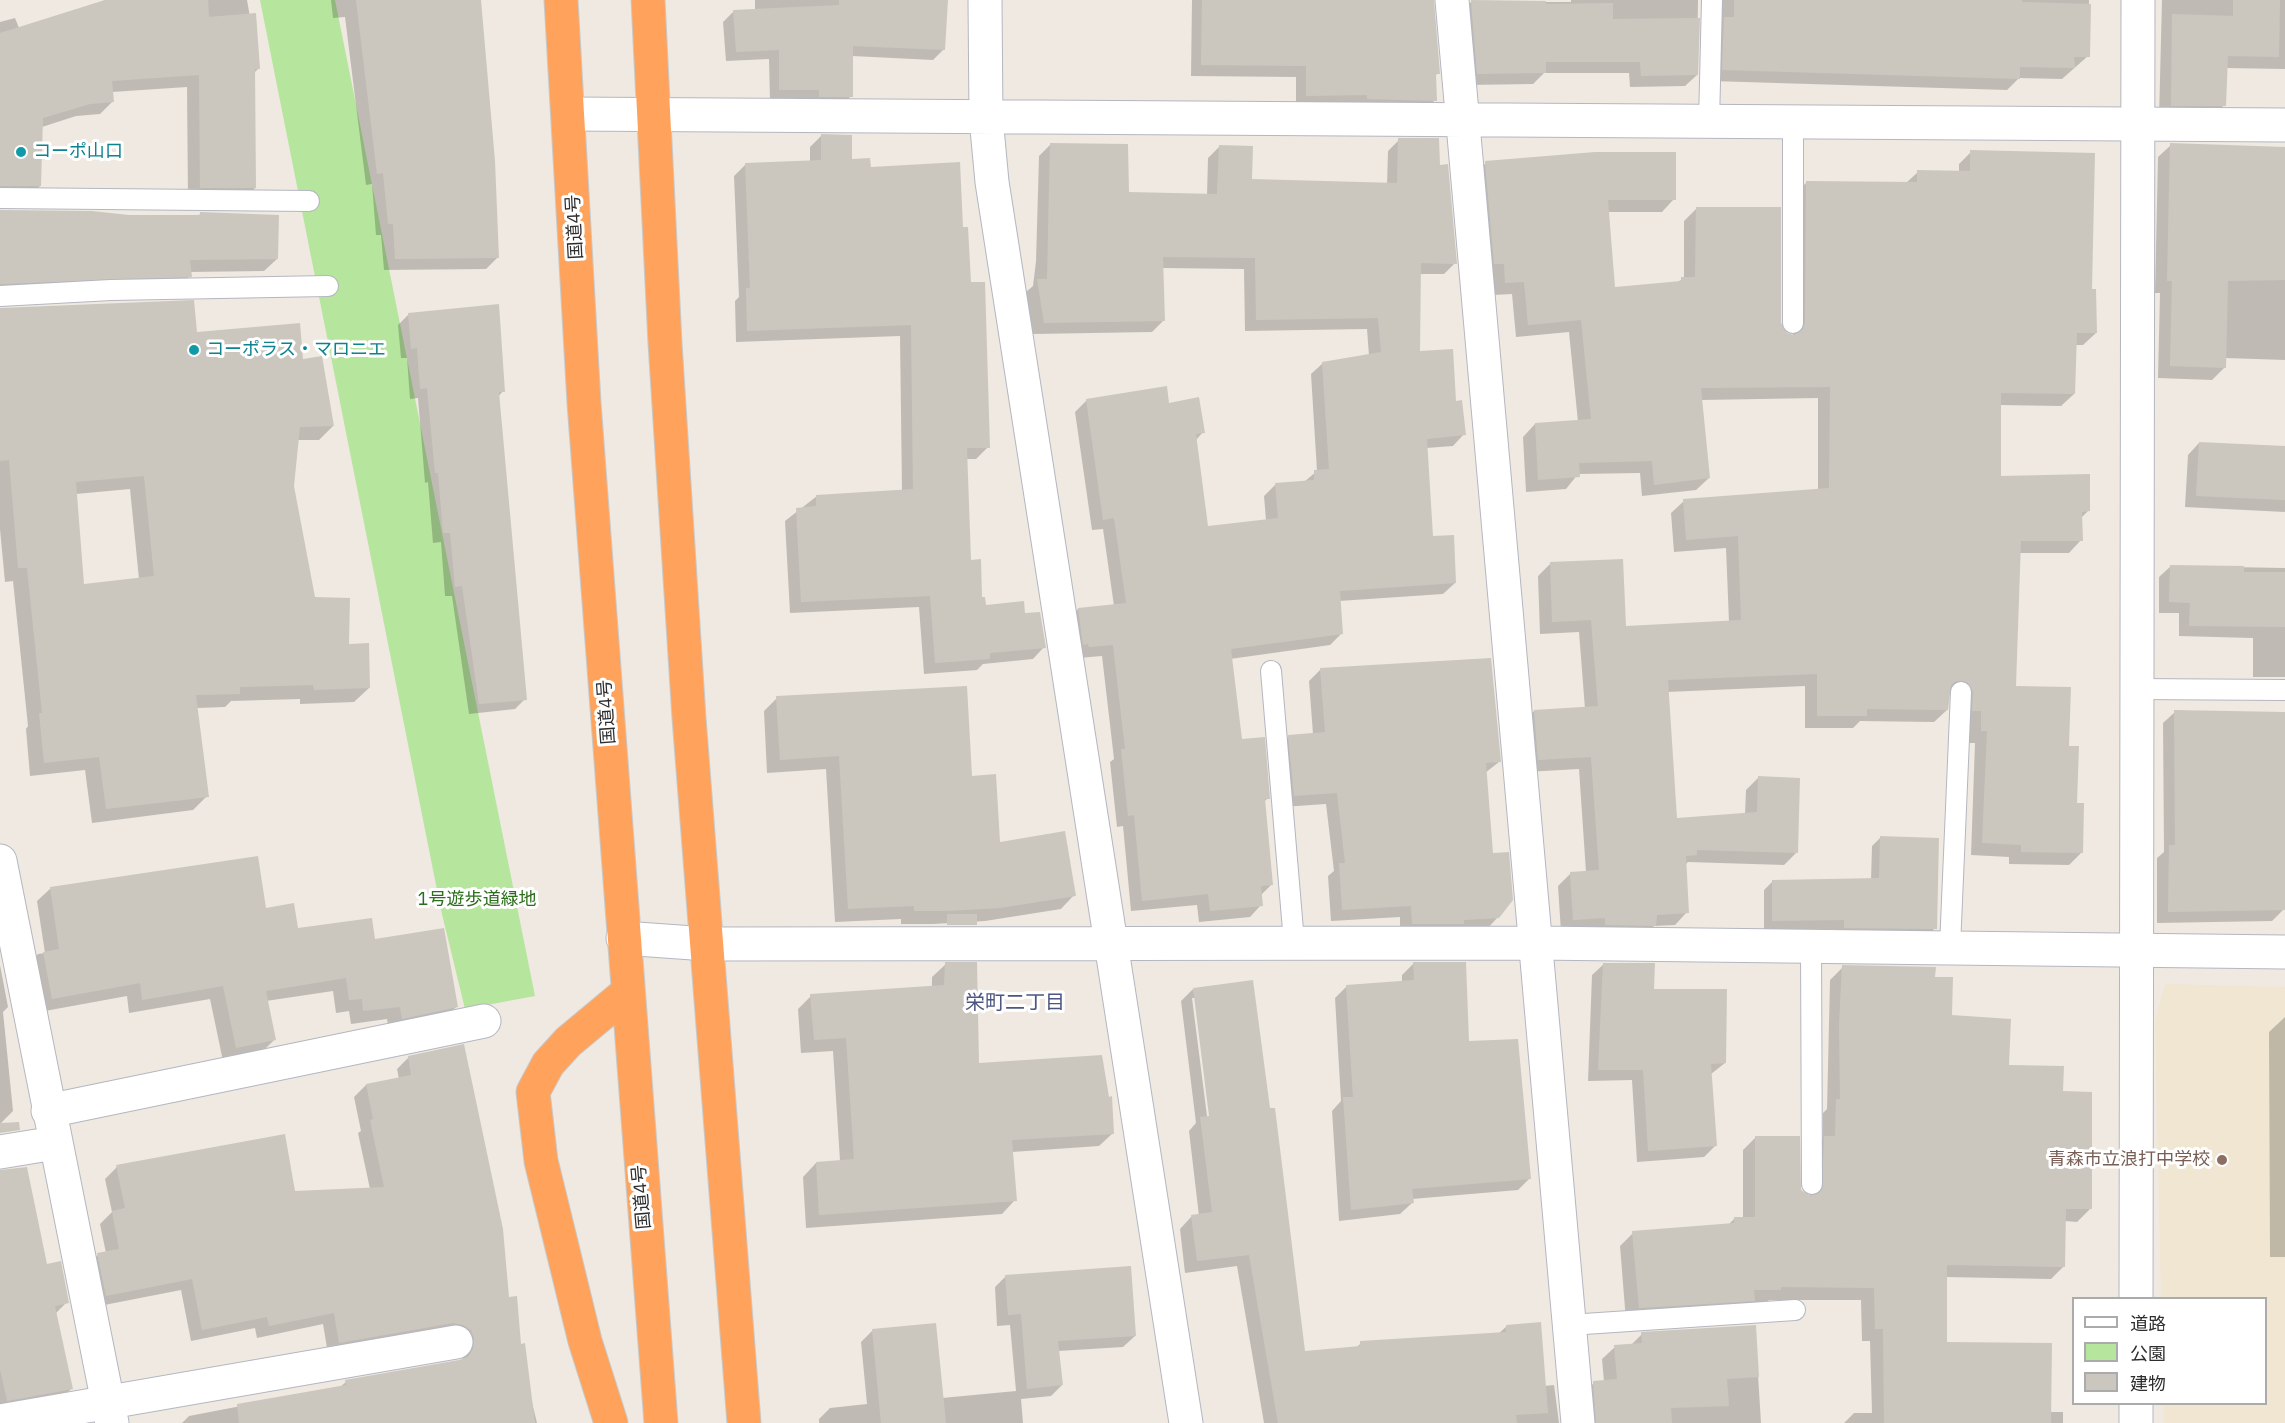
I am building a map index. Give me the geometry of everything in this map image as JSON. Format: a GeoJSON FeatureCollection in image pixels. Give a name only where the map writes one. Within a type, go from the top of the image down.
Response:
{"type":"FeatureCollection","features":[{"type":"Feature","properties":{"kind":"highway","name":"国道4号"},"geometry":{"type":"LineString","coordinates":[[561,0],[584,403],[661,1423]]}},
{"type":"Feature","properties":{"kind":"highway"},"geometry":{"type":"LineString","coordinates":[[648,0],[684,648],[744,1423]]}},
{"type":"Feature","properties":{"kind":"highway"},"geometry":{"type":"LineString","coordinates":[[612,1423],[585,1341],[541,1161],[533,1092],[548,1064],[568,1042],[628,992]]}},
{"type":"Feature","properties":{"kind":"street"},"geometry":{"type":"LineString","coordinates":[[985,0],[986,118],[992,182],[1023,399],[1186,1423]]}},
{"type":"Feature","properties":{"kind":"street"},"geometry":{"type":"LineString","coordinates":[[1452,0],[1578,1423]]}},
{"type":"Feature","properties":{"kind":"street"},"geometry":{"type":"LineString","coordinates":[[2136,1297],[2138,0]]}},
{"type":"Feature","properties":{"kind":"street"},"geometry":{"type":"LineString","coordinates":[[568,114],[2285,125]]}},
{"type":"Feature","properties":{"kind":"street"},"geometry":{"type":"LineString","coordinates":[[0,861],[48,1111],[110,1412]]}},
{"type":"Feature","properties":{"kind":"street"},"geometry":{"type":"LineString","coordinates":[[623,938],[707,944],[1535,943],[2285,952]]}},
{"type":"Feature","properties":{"kind":"street"},"geometry":{"type":"LineString","coordinates":[[48,1111],[484,1021]]}},
{"type":"Feature","properties":{"kind":"street"},"geometry":{"type":"LineString","coordinates":[[0,1152],[55,1143]]}},
{"type":"Feature","properties":{"kind":"street"},"geometry":{"type":"LineString","coordinates":[[0,1421],[110,1412],[456,1341]]}},
{"type":"Feature","properties":{"kind":"street"},"geometry":{"type":"LineString","coordinates":[[2136,1405],[2136,1423]]}},
{"type":"Feature","properties":{"kind":"lane"},"geometry":{"type":"LineString","coordinates":[[1709,122],[1712,0]]}},
{"type":"Feature","properties":{"kind":"lane"},"geometry":{"type":"LineString","coordinates":[[1793,121],[1793,323]]}},
{"type":"Feature","properties":{"kind":"lane"},"geometry":{"type":"LineString","coordinates":[[0,198],[309,201]]}},
{"type":"Feature","properties":{"kind":"lane"},"geometry":{"type":"LineString","coordinates":[[0,296],[111,290],[328,286]]}},
{"type":"Feature","properties":{"kind":"lane"},"geometry":{"type":"LineString","coordinates":[[1271,671],[1294,942]]}},
{"type":"Feature","properties":{"kind":"lane"},"geometry":{"type":"LineString","coordinates":[[2136,689],[2285,690]]}},
{"type":"Feature","properties":{"kind":"lane"},"geometry":{"type":"LineString","coordinates":[[1950,947],[1961,692]]}},
{"type":"Feature","properties":{"kind":"lane"},"geometry":{"type":"LineString","coordinates":[[1811,946],[1812,1185]]}},
{"type":"Feature","properties":{"kind":"lane"},"geometry":{"type":"LineString","coordinates":[[1569,1325],[1795,1310]]}},
{"type":"Feature","properties":{"kind":"shaded area","name":"青森市立浪打中学校"},"geometry":{"type":"Polygon","coordinates":[[[2165,984],[2285,987],[2285,1423],[2164,1423],[2164,1405],[2267,1405],[2267,1297],[2161,1297],[2155,1021],[2165,984]]]}},
{"type":"Feature","properties":{"kind":"green space","name":"1号遊歩道緑地"},"geometry":{"type":"Polygon","coordinates":[[[260,0],[335,0],[535,996],[465,1009],[441,910],[260,0]]]}},
{"type":"Feature","properties":{"kind":"building"},"geometry":{"type":"Polygon","coordinates":[[[105,0],[208,0],[209,17],[256,13],[260,69],[255,69],[256,188],[200,188],[199,75],[112,81],[114,102],[90,104],[43,118],[41,186],[0,186],[0,33],[105,0]]]}},
{"type":"Feature","properties":{"kind":"building"},"geometry":{"type":"Polygon","coordinates":[[[356,0],[481,0],[495,161],[499,258],[395,259],[393,224],[388,224],[383,173],[377,174],[356,0]]]}},
{"type":"Feature","properties":{"kind":"building"},"geometry":{"type":"Polygon","coordinates":[[[839,0],[948,0],[945,50],[853,46],[853,97],[819,97],[819,90],[779,90],[779,50],[736,52],[733,10],[839,5],[839,0]]]}},
{"type":"Feature","properties":{"kind":"building"},"geometry":{"type":"Polygon","coordinates":[[[1202,0],[1434,0],[1440,74],[1436,74],[1437,101],[1367,99],[1367,95],[1306,96],[1306,66],[1201,65],[1202,0]]]}},
{"type":"Feature","properties":{"kind":"building"},"geometry":{"type":"Polygon","coordinates":[[[1471,0],[1546,1],[1546,4],[1613,3],[1613,19],[1700,18],[1698,75],[1641,76],[1640,62],[1546,62],[1546,73],[1477,74],[1471,0]]]}},
{"type":"Feature","properties":{"kind":"building"},"geometry":{"type":"Polygon","coordinates":[[[1734,0],[2022,0],[2022,2],[2091,4],[2090,57],[2074,57],[2075,68],[2020,67],[2020,79],[1722,70],[1724,17],[1734,17],[1734,0]]]}},
{"type":"Feature","properties":{"kind":"building"},"geometry":{"type":"Polygon","coordinates":[[[2233,0],[2280,0],[2279,57],[2228,56],[2226,106],[2171,106],[2172,14],[2233,16],[2233,0]]]}},
{"type":"Feature","properties":{"kind":"building"},"geometry":{"type":"Polygon","coordinates":[[[821,134],[852,135],[852,159],[870,158],[871,167],[960,162],[963,227],[968,227],[971,282],[985,282],[990,448],[967,448],[971,560],[981,559],[982,597],[985,597],[986,605],[1024,601],[1025,613],[1040,612],[1046,648],[990,653],[990,659],[935,663],[930,596],[801,602],[796,508],[816,506],[816,495],[913,489],[911,325],[747,331],[746,288],[750,288],[745,163],[821,160],[821,134]]]}},
{"type":"Feature","properties":{"kind":"building"},"geometry":{"type":"Polygon","coordinates":[[[1398,138],[1439,138],[1440,165],[1448,164],[1457,264],[1421,263],[1420,351],[1453,349],[1456,401],[1462,400],[1466,435],[1427,439],[1433,536],[1454,535],[1456,583],[1340,591],[1343,634],[1231,649],[1242,739],[1265,737],[1270,799],[1265,799],[1273,885],[1261,886],[1263,906],[1210,911],[1208,894],[1142,901],[1134,815],[1128,816],[1121,749],[1125,749],[1113,645],[1089,647],[1088,644],[1083,645],[1078,608],[1126,603],[1114,518],[1103,520],[1086,399],[1167,386],[1169,403],[1199,397],[1205,433],[1196,434],[1208,526],[1278,518],[1275,483],[1314,480],[1314,470],[1329,469],[1322,362],[1381,352],[1378,318],[1256,320],[1255,258],[1163,257],[1165,321],[1044,323],[1037,279],[1047,279],[1050,143],[1128,144],[1129,192],[1217,194],[1219,145],[1253,146],[1252,179],[1397,183],[1398,138]]]}},
{"type":"Feature","properties":{"kind":"building"},"geometry":{"type":"Polygon","coordinates":[[[2170,143],[2285,147],[2285,280],[2228,281],[2226,368],[2170,366],[2172,281],[2167,281],[2170,143]]]}},
{"type":"Feature","properties":{"kind":"building"},"geometry":{"type":"Polygon","coordinates":[[[1970,150],[2095,153],[2092,289],[2096,289],[2097,333],[2077,333],[2075,394],[2001,393],[2001,476],[2090,474],[2090,511],[2082,512],[2083,541],[2021,541],[2016,686],[2071,687],[2069,746],[2079,746],[2077,803],[2084,803],[2083,853],[2021,852],[2021,845],[1982,843],[1987,731],[1981,731],[1981,711],[1972,711],[1973,692],[1967,682],[1956,681],[1951,685],[1948,710],[1867,709],[1867,716],[1817,716],[1817,674],[1668,680],[1677,818],[1757,812],[1758,776],[1800,778],[1798,853],[1697,850],[1697,855],[1686,856],[1689,913],[1657,915],[1656,926],[1605,925],[1605,918],[1573,920],[1570,872],[1599,870],[1591,757],[1538,760],[1534,710],[1598,706],[1591,620],[1552,622],[1550,562],[1623,559],[1626,626],[1741,620],[1738,536],[1686,540],[1683,499],[1829,488],[1830,387],[1701,388],[1710,478],[1654,485],[1652,461],[1579,463],[1580,477],[1538,480],[1535,423],[1591,419],[1581,320],[1528,325],[1524,282],[1505,283],[1504,264],[1494,264],[1485,161],[1595,152],[1676,152],[1676,200],[1608,200],[1615,287],[1681,281],[1681,277],[1695,277],[1696,207],[1781,207],[1781,323],[1787,333],[1794,335],[1803,329],[1805,323],[1806,181],[1917,182],[1917,170],[1970,171],[1970,150]]]}},
{"type":"Feature","properties":{"kind":"building"},"geometry":{"type":"Polygon","coordinates":[[[0,210],[92,211],[129,215],[200,215],[200,212],[279,215],[278,259],[190,260],[192,277],[0,284],[0,210]]]}},
{"type":"Feature","properties":{"kind":"building"},"geometry":{"type":"Polygon","coordinates":[[[194,300],[197,332],[300,323],[303,359],[322,356],[334,426],[300,427],[294,486],[315,597],[350,598],[349,644],[369,643],[370,688],[314,690],[313,685],[240,687],[240,694],[196,695],[209,797],[106,809],[99,757],[44,763],[39,713],[42,713],[27,568],[18,568],[9,460],[0,461],[0,308],[194,300]],[[144,476],[76,482],[84,584],[154,576],[144,476]]]}},
{"type":"Feature","properties":{"kind":"building"},"geometry":{"type":"Polygon","coordinates":[[[499,304],[505,392],[499,392],[527,700],[479,704],[462,586],[455,587],[450,533],[443,533],[427,388],[420,389],[417,348],[411,349],[408,313],[499,304]]]}},
{"type":"Feature","properties":{"kind":"building"},"geometry":{"type":"Polygon","coordinates":[[[2199,442],[2285,446],[2285,500],[2196,496],[2199,442]]]}},
{"type":"Feature","properties":{"kind":"building"},"geometry":{"type":"Polygon","coordinates":[[[2170,565],[2244,566],[2244,572],[2285,572],[2285,627],[2189,626],[2190,603],[2169,602],[2170,565]]]}},
{"type":"Feature","properties":{"kind":"building"},"geometry":{"type":"Polygon","coordinates":[[[1491,658],[1501,762],[1486,763],[1493,853],[1509,852],[1513,900],[1499,918],[1464,920],[1464,924],[1412,924],[1411,906],[1342,910],[1339,863],[1345,863],[1337,793],[1294,796],[1288,735],[1325,732],[1320,668],[1491,658]]]}},
{"type":"Feature","properties":{"kind":"building"},"geometry":{"type":"Polygon","coordinates":[[[967,686],[972,776],[996,774],[1000,842],[1065,831],[1076,896],[1000,908],[947,911],[914,911],[914,906],[848,909],[839,756],[780,760],[776,696],[967,686]]]}},
{"type":"Feature","properties":{"kind":"building"},"geometry":{"type":"Polygon","coordinates":[[[2174,710],[2285,712],[2285,910],[2168,912],[2169,845],[2175,845],[2174,710]]]}},
{"type":"Feature","properties":{"kind":"building"},"geometry":{"type":"Polygon","coordinates":[[[1880,836],[1939,838],[1937,929],[1844,928],[1844,920],[1772,921],[1772,880],[1879,878],[1880,836]]]}},
{"type":"Feature","properties":{"kind":"building"},"geometry":{"type":"Polygon","coordinates":[[[258,856],[266,908],[294,903],[298,928],[372,918],[375,939],[444,928],[458,1007],[402,1019],[400,1007],[363,1011],[362,999],[349,1000],[346,978],[266,991],[276,1040],[236,1048],[223,986],[142,1000],[140,983],[52,999],[43,952],[59,949],[50,887],[258,856]]]}},
{"type":"Feature","properties":{"kind":"building"},"geometry":{"type":"Polygon","coordinates":[[[947,914],[977,914],[977,925],[947,925],[947,914]]]}},
{"type":"Feature","properties":{"kind":"building"},"geometry":{"type":"Polygon","coordinates":[[[945,962],[977,962],[979,1063],[1102,1055],[1109,1097],[1112,1096],[1114,1134],[1012,1140],[1017,1201],[819,1215],[816,1162],[854,1159],[846,1038],[814,1040],[810,994],[944,985],[945,962]]]}},
{"type":"Feature","properties":{"kind":"building"},"geometry":{"type":"Polygon","coordinates":[[[1413,962],[1466,962],[1469,1041],[1518,1039],[1531,1179],[1412,1189],[1414,1203],[1351,1210],[1343,1097],[1353,1097],[1346,985],[1414,980],[1413,962]]]}},
{"type":"Feature","properties":{"kind":"building"},"geometry":{"type":"Polygon","coordinates":[[[1603,963],[1655,963],[1654,989],[1727,989],[1726,1063],[1711,1064],[1717,1146],[1648,1151],[1643,1070],[1598,1070],[1603,963]]]}},
{"type":"Feature","properties":{"kind":"building"},"geometry":{"type":"Polygon","coordinates":[[[1842,965],[1936,967],[1935,977],[1953,977],[1952,1015],[2011,1019],[2009,1065],[2064,1066],[2063,1091],[2092,1092],[2092,1209],[2066,1209],[2065,1267],[1947,1265],[1947,1342],[2052,1343],[2051,1423],[1884,1423],[1883,1329],[1875,1329],[1874,1288],[1781,1287],[1781,1290],[1754,1290],[1755,1301],[1639,1308],[1632,1231],[1734,1223],[1734,1217],[1755,1217],[1755,1136],[1800,1136],[1801,1190],[1811,1196],[1822,1190],[1824,1136],[1835,1136],[1836,1099],[1840,1099],[1839,1025],[1842,965]]]}},
{"type":"Feature","properties":{"kind":"building"},"geometry":{"type":"Polygon","coordinates":[[[1253,980],[1270,1108],[1275,1108],[1305,1351],[1360,1346],[1360,1341],[1506,1332],[1506,1325],[1541,1322],[1548,1413],[1516,1415],[1517,1423],[1278,1423],[1249,1255],[1197,1261],[1191,1215],[1212,1212],[1200,1117],[1209,1116],[1193,988],[1253,980]]]}},
{"type":"Feature","properties":{"kind":"building"},"geometry":{"type":"Polygon","coordinates":[[[464,1044],[503,1229],[509,1297],[517,1296],[521,1344],[525,1343],[535,1423],[239,1423],[237,1404],[346,1385],[345,1380],[468,1357],[473,1349],[474,1338],[471,1330],[453,1323],[339,1343],[334,1313],[269,1326],[267,1317],[202,1330],[192,1279],[106,1296],[97,1253],[119,1249],[112,1211],[125,1208],[116,1165],[285,1134],[295,1191],[384,1187],[370,1120],[373,1119],[366,1084],[411,1075],[408,1056],[464,1044]]]}},
{"type":"Feature","properties":{"kind":"building"},"geometry":{"type":"Polygon","coordinates":[[[19,1122],[20,1130],[0,1133],[0,1123],[19,1122]]]}},
{"type":"Feature","properties":{"kind":"building"},"geometry":{"type":"Polygon","coordinates":[[[27,1167],[47,1264],[61,1261],[69,1303],[55,1306],[73,1389],[7,1401],[0,1369],[0,1170],[27,1167]]]}},
{"type":"Feature","properties":{"kind":"building"},"geometry":{"type":"Polygon","coordinates":[[[1131,1266],[1136,1336],[1058,1341],[1063,1385],[1027,1389],[1021,1314],[1008,1315],[1005,1275],[1131,1266]]]}},
{"type":"Feature","properties":{"kind":"building"},"geometry":{"type":"Polygon","coordinates":[[[936,1323],[946,1423],[881,1423],[872,1329],[936,1323]]]}},
{"type":"Feature","properties":{"kind":"building"},"geometry":{"type":"Polygon","coordinates":[[[1756,1325],[1759,1377],[1727,1379],[1729,1406],[1671,1408],[1672,1423],[1596,1423],[1593,1381],[1617,1379],[1614,1345],[1642,1343],[1641,1332],[1756,1325]]]}},
{"type":"Feature","properties":{"kind":"place","name":"コーポ山口"},"geometry":{"type":"Point","coordinates":[21,152]}},
{"type":"Feature","properties":{"kind":"place","name":"コーポラス・マロニエ"},"geometry":{"type":"Point","coordinates":[194,350]}},
{"type":"Feature","properties":{"kind":"place","name":"青森市立浪打中学校"},"geometry":{"type":"Point","coordinates":[2222,1160]}},
{"type":"Feature","properties":{"kind":"district","name":"栄町二丁目"},"geometry":{"type":"Point","coordinates":[1015,1003]}}]}
